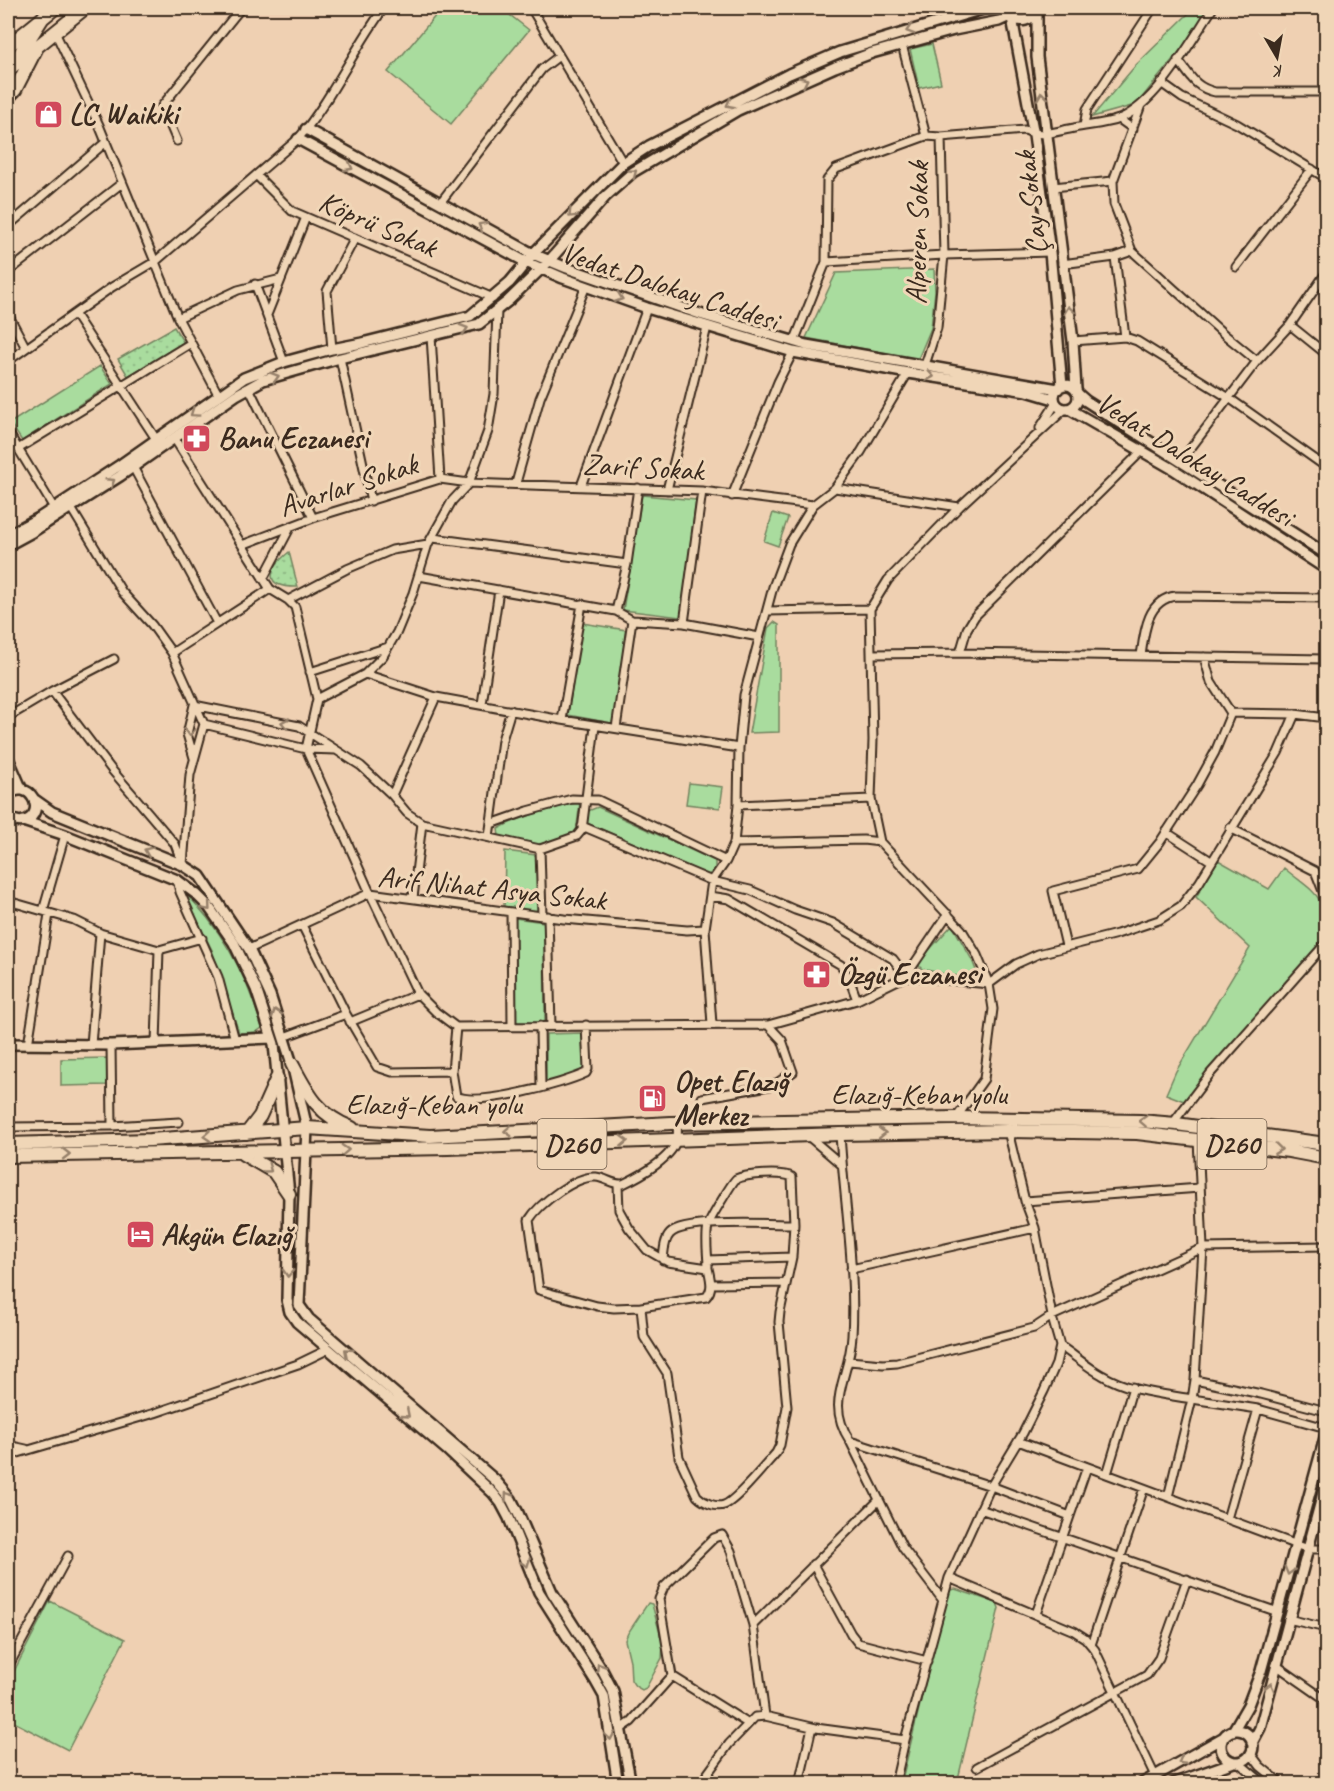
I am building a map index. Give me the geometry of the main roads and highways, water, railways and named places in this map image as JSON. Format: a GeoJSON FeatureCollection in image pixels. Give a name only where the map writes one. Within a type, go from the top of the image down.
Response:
{"type":"FeatureCollection","features":[{"type":"Feature","properties":{"kind":"highway"},"geometry":{"type":"LineString","coordinates":[[8,46],[55,8]]}},
{"type":"Feature","properties":{"kind":"highway"},"geometry":{"type":"LineString","coordinates":[[9,70],[86,8]]}},
{"type":"Feature","properties":{"kind":"highway"},"geometry":{"type":"LineString","coordinates":[[9,70],[44,16]]}},
{"type":"Feature","properties":{"kind":"highway"},"geometry":{"type":"LineString","coordinates":[[8,97],[15,90],[37,46]]}},
{"type":"Feature","properties":{"kind":"highway"},"geometry":{"type":"LineString","coordinates":[[292,1064],[316,1106],[334,1120],[362,1132]]}},
{"type":"Feature","properties":{"kind":"highway"},"geometry":{"type":"LineString","coordinates":[[247,1133],[260,1116],[276,1078]]}},
{"type":"Feature","properties":{"kind":"highway","name":"Elazığ-Keban yolu"},"geometry":{"type":"LineString","coordinates":[[8,1144],[150,1140],[307,1128],[430,1136],[677,1122],[956,1118],[1140,1121],[1326,1144]]}},
{"type":"Feature","properties":{"kind":"highway","name":"Elazığ-Keban yolu"},"geometry":{"type":"LineString","coordinates":[[8,1156],[306,1152],[840,1134],[1008,1131],[1137,1132],[1289,1151],[1326,1158]]}},
{"type":"Feature","properties":{"kind":"highway"},"geometry":{"type":"LineString","coordinates":[[239,1152],[267,1167],[278,1176],[290,1194]]}},
{"type":"Feature","properties":{"kind":"main road"},"geometry":{"type":"LineString","coordinates":[[8,535],[54,507],[244,378],[284,362],[470,316],[510,282],[533,254],[623,163],[649,146],[789,74],[840,52],[986,8]]}},
{"type":"Feature","properties":{"kind":"main road"},"geometry":{"type":"LineString","coordinates":[[8,544],[71,507],[263,380],[340,358],[479,324],[549,261],[606,196],[633,172],[738,110],[872,53],[954,30],[999,21],[1009,14],[1027,20],[1038,9]]}},
{"type":"Feature","properties":{"kind":"main road","name":"Çay Sokak"},"geometry":{"type":"LineString","coordinates":[[1038,9],[1037,57],[1073,341],[1077,392]]}},
{"type":"Feature","properties":{"kind":"main road","name":"Çay Sokak"},"geometry":{"type":"LineString","coordinates":[[1009,14],[1034,135],[1050,252],[1060,387]]}},
{"type":"Feature","properties":{"kind":"main road","name":"Vedat Dalokay Caddesi"},"geometry":{"type":"LineString","coordinates":[[306,129],[533,254],[703,315],[794,342],[883,360],[1060,387]]}},
{"type":"Feature","properties":{"kind":"main road","name":"Vedat Dalokay Caddesi"},"geometry":{"type":"LineString","coordinates":[[298,139],[526,262],[647,308],[793,352],[1026,391],[1055,401]]}},
{"type":"Feature","properties":{"kind":"main road"},"geometry":{"type":"LineString","coordinates":[[1077,392],[1078,402],[1067,409],[1055,401],[1060,387],[1069,386],[1077,392],[1086,401],[1326,554]]}},
{"type":"Feature","properties":{"kind":"main road","name":"Vedat Dalokay Caddesi"},"geometry":{"type":"LineString","coordinates":[[1067,409],[1142,451],[1326,569]]}},
{"type":"Feature","properties":{"kind":"main road"},"geometry":{"type":"LineString","coordinates":[[8,758],[21,790]]}},
{"type":"Feature","properties":{"kind":"main road"},"geometry":{"type":"LineString","coordinates":[[8,795],[16,790],[29,793],[34,800],[52,812],[183,865],[200,876],[249,949],[270,995],[284,1037],[307,1128],[300,1308],[309,1319],[495,1480],[511,1499],[552,1592],[613,1691],[631,1784]]}},
{"type":"Feature","properties":{"kind":"main road"},"geometry":{"type":"LineString","coordinates":[[23,821],[35,811],[34,800]]}},
{"type":"Feature","properties":{"kind":"main road"},"geometry":{"type":"LineString","coordinates":[[8,817],[65,835],[177,880],[208,907],[234,944],[256,989],[272,1038],[290,1194],[287,1289],[290,1312],[297,1322],[446,1449],[494,1493],[501,1503],[539,1592],[604,1696],[618,1784]]}},
{"type":"Feature","properties":{"kind":"main road"},"geometry":{"type":"LineString","coordinates":[[8,1044],[111,1045],[272,1038]]}},
{"type":"Feature","properties":{"kind":"main road"},"geometry":{"type":"LineString","coordinates":[[1140,1784],[1233,1731],[1256,1688],[1326,1434]]}},
{"type":"Feature","properties":{"kind":"main road"},"geometry":{"type":"LineString","coordinates":[[1172,1784],[1247,1759],[1251,1754],[1252,1743],[1260,1728],[1326,1482]]}},
{"type":"Feature","properties":{"kind":"main road"},"geometry":{"type":"LineString","coordinates":[[1233,1731],[1244,1732],[1252,1743]]}},
{"type":"Feature","properties":{"kind":"main road"},"geometry":{"type":"LineString","coordinates":[[1224,1737],[1221,1746],[1223,1754],[1236,1762]]}},
{"type":"Feature","properties":{"kind":"place","name":"LC Waikiki"},"geometry":{"type":"Point","coordinates":[48,114]}},
{"type":"Feature","properties":{"kind":"place","name":"Banu Eczanesi"},"geometry":{"type":"Point","coordinates":[197,438]}},
{"type":"Feature","properties":{"kind":"place","name":"Özgü Eczanesi"},"geometry":{"type":"Point","coordinates":[817,974]}},
{"type":"Feature","properties":{"kind":"place","name":"Opet Elazığ Merkez"},"geometry":{"type":"Point","coordinates":[653,1098]}},
{"type":"Feature","properties":{"kind":"place","name":"Akgün Elazığ"},"geometry":{"type":"Point","coordinates":[140,1235]}}]}
